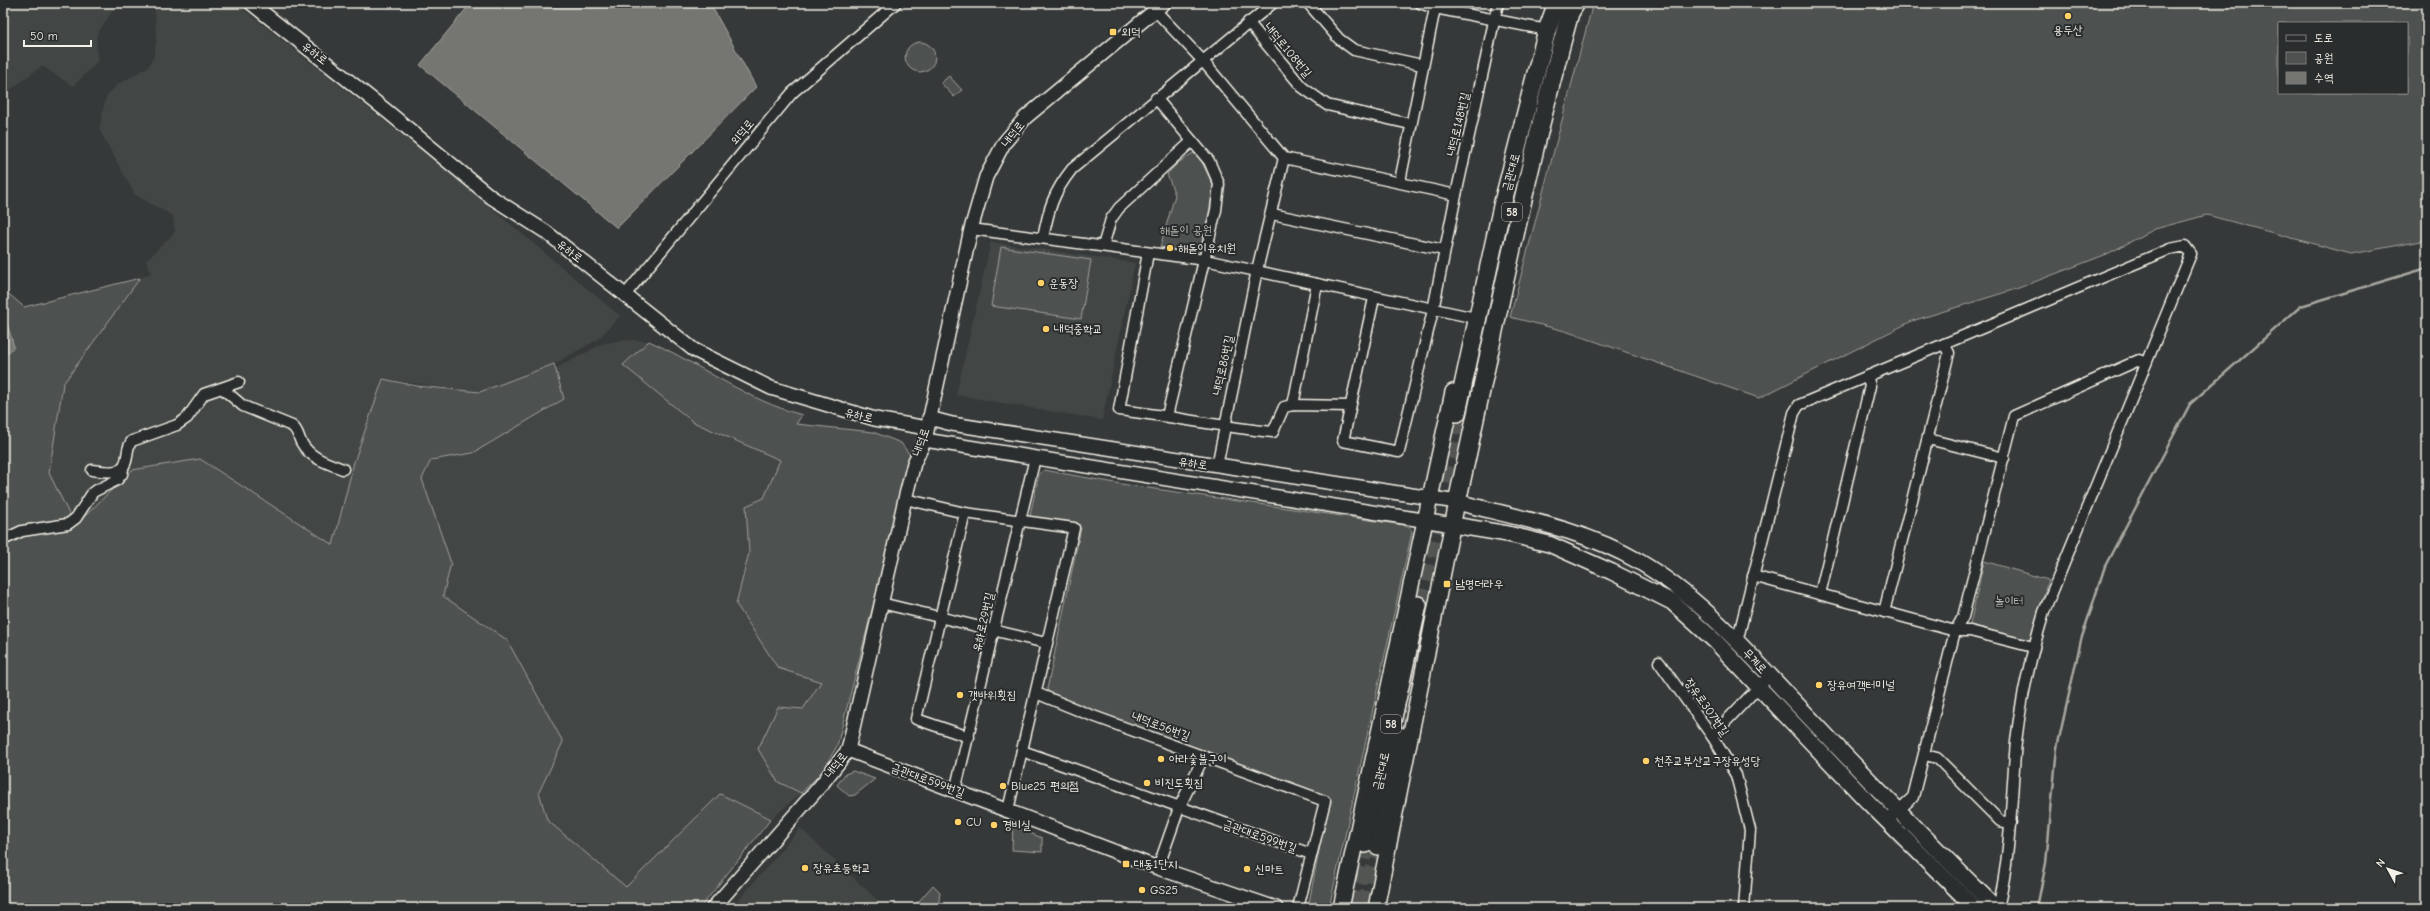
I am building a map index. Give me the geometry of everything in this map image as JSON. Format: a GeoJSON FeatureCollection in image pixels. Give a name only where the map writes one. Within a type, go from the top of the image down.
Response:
{"type":"FeatureCollection","features":[{"type":"Feature","properties":{"kind":"main road","name":"금관대로"},"geometry":{"type":"LineString","coordinates":[[1557,3],[1547,30],[1499,221],[1462,415],[1543,76],[1573,8]]}},
{"type":"Feature","properties":{"kind":"main road"},"geometry":{"type":"LineString","coordinates":[[1376,908],[1457,502],[1531,164],[1573,8]]}},
{"type":"Feature","properties":{"kind":"main road"},"geometry":{"type":"LineString","coordinates":[[1342,908],[1424,519],[1470,317],[1497,208],[1517,149]]}},
{"type":"Feature","properties":{"kind":"main road","name":"무계로"},"geometry":{"type":"LineString","coordinates":[[1457,502],[1586,536],[1637,560],[1681,591],[1721,636],[1758,687],[1892,816],[1997,908]]}},
{"type":"Feature","properties":{"kind":"main road","name":"무계로"},"geometry":{"type":"LineString","coordinates":[[1453,525],[1508,534],[1549,544],[1612,572],[1672,602],[1721,636],[1737,642],[1975,908]]}},
{"type":"Feature","properties":{"kind":"main road","name":"금관대로"},"geometry":{"type":"LineString","coordinates":[[1371,845],[1422,606]]}},
{"type":"Feature","properties":{"kind":"street","name":"유하로"},"geometry":{"type":"LineString","coordinates":[[250,3],[388,112],[491,197],[546,232],[694,350],[771,388],[874,419],[927,428],[1035,458],[1424,519],[1453,525]]}},
{"type":"Feature","properties":{"kind":"street","name":"외덕로"},"geometry":{"type":"LineString","coordinates":[[625,295],[792,92],[896,3]]}},
{"type":"Feature","properties":{"kind":"street"},"geometry":{"type":"LineString","coordinates":[[1248,22],[1273,3]]}},
{"type":"Feature","properties":{"kind":"street"},"geometry":{"type":"LineString","coordinates":[[1308,3],[1339,39],[1354,50],[1422,65]]}},
{"type":"Feature","properties":{"kind":"street"},"geometry":{"type":"LineString","coordinates":[[1420,3],[1435,8],[1547,30]]}},
{"type":"Feature","properties":{"kind":"street","name":"내덕로148번길"},"geometry":{"type":"LineString","coordinates":[[1350,406],[1343,441],[1399,452],[1433,310],[1444,250],[1498,3]]}},
{"type":"Feature","properties":{"kind":"street"},"geometry":{"type":"LineString","coordinates":[[1160,7],[1284,158],[1400,181],[1456,195]]}},
{"type":"Feature","properties":{"kind":"street","name":"내덕로"},"geometry":{"type":"LineString","coordinates":[[713,908],[822,785],[848,750],[905,499],[914,463],[927,428],[971,229],[986,177],[1004,144],[1026,117],[1160,7]]}},
{"type":"Feature","properties":{"kind":"street"},"geometry":{"type":"LineString","coordinates":[[1400,181],[1410,124],[1435,8]]}},
{"type":"Feature","properties":{"kind":"street","name":"내덕로108번길"},"geometry":{"type":"LineString","coordinates":[[1203,61],[1248,22],[1302,87],[1327,105],[1410,124]]}},
{"type":"Feature","properties":{"kind":"street"},"geometry":{"type":"LineString","coordinates":[[1044,238],[1048,212],[1057,187],[1072,169],[1156,98],[1203,61]]}},
{"type":"Feature","properties":{"kind":"street"},"geometry":{"type":"LineString","coordinates":[[1156,98],[1208,161],[1219,184],[1216,210],[1205,260],[1167,416]]}},
{"type":"Feature","properties":{"kind":"street"},"geometry":{"type":"LineString","coordinates":[[1103,246],[1111,219],[1120,208],[1191,142]]}},
{"type":"Feature","properties":{"kind":"street","name":"내덕로86번길"},"geometry":{"type":"LineString","coordinates":[[1217,466],[1257,270],[1272,214],[1284,158]]}},
{"type":"Feature","properties":{"kind":"street"},"geometry":{"type":"LineString","coordinates":[[1272,214],[1444,250]]}},
{"type":"Feature","properties":{"kind":"street"},"geometry":{"type":"LineString","coordinates":[[971,229],[1205,260],[1257,270],[1374,298],[1470,317]]}},
{"type":"Feature","properties":{"kind":"street"},"geometry":{"type":"LineString","coordinates":[[1737,642],[1794,413],[1799,405],[2170,248],[2185,246],[2190,254],[2044,612],[2033,647],[2022,695],[2011,823],[1997,908]]}},
{"type":"Feature","properties":{"kind":"street"},"geometry":{"type":"LineString","coordinates":[[1148,253],[1119,410],[1167,416],[1224,427],[1273,432],[1284,408],[1293,405],[1350,406],[1374,298]]}},
{"type":"Feature","properties":{"kind":"street"},"geometry":{"type":"LineString","coordinates":[[1293,405],[1317,284]]}},
{"type":"Feature","properties":{"kind":"street"},"geometry":{"type":"LineString","coordinates":[[1884,612],[1949,353],[1944,344]]}},
{"type":"Feature","properties":{"kind":"street"},"geometry":{"type":"LineString","coordinates":[[1892,816],[1913,797],[1925,755],[1955,631],[1963,617],[2014,416],[2139,360],[2146,363]]}},
{"type":"Feature","properties":{"kind":"street"},"geometry":{"type":"LineString","coordinates":[[1820,594],[1870,386],[1867,376]]}},
{"type":"Feature","properties":{"kind":"street"},"geometry":{"type":"LineString","coordinates":[[92,470],[111,472],[122,469],[126,465],[128,448],[132,441],[182,423],[204,394],[223,389],[239,382]]}},
{"type":"Feature","properties":{"kind":"street"},"geometry":{"type":"LineString","coordinates":[[223,389],[243,406],[292,426],[297,430],[301,442],[313,455],[324,462],[343,469]]}},
{"type":"Feature","properties":{"kind":"street","name":"유하로"},"geometry":{"type":"LineString","coordinates":[[927,428],[952,424],[1457,502]]}},
{"type":"Feature","properties":{"kind":"street"},"geometry":{"type":"LineString","coordinates":[[1928,439],[2004,458]]}},
{"type":"Feature","properties":{"kind":"street","name":"유하로29번길"},"geometry":{"type":"LineString","coordinates":[[955,791],[1035,458]]}},
{"type":"Feature","properties":{"kind":"street"},"geometry":{"type":"LineString","coordinates":[[7,538],[22,531],[68,524],[76,518],[93,492],[117,480],[122,474],[122,469]]}},
{"type":"Feature","properties":{"kind":"street"},"geometry":{"type":"LineString","coordinates":[[905,499],[965,513],[1074,528],[1008,810]]}},
{"type":"Feature","properties":{"kind":"street"},"geometry":{"type":"LineString","coordinates":[[965,513],[916,719],[969,737]]}},
{"type":"Feature","properties":{"kind":"street"},"geometry":{"type":"LineString","coordinates":[[1753,576],[1955,631],[1970,631],[2033,647]]}},
{"type":"Feature","properties":{"kind":"street"},"geometry":{"type":"LineString","coordinates":[[881,602],[894,604],[940,618],[1046,643]]}},
{"type":"Feature","properties":{"kind":"street","name":"장유로307번길"},"geometry":{"type":"LineString","coordinates":[[1659,662],[1712,736],[1736,775],[1750,830],[1744,908]]}},
{"type":"Feature","properties":{"kind":"street"},"geometry":{"type":"LineString","coordinates":[[1712,736],[1769,676]]}},
{"type":"Feature","properties":{"kind":"street","name":"내덕로56번길"},"geometry":{"type":"LineString","coordinates":[[1036,693],[1085,713],[1325,801],[1311,854]]}},
{"type":"Feature","properties":{"kind":"street","name":"금관대로599번길"},"geometry":{"type":"LineString","coordinates":[[848,750],[1158,868],[1276,908]]}},
{"type":"Feature","properties":{"kind":"street","name":"금관대로599번길"},"geometry":{"type":"LineString","coordinates":[[1022,751],[1122,785],[1179,808],[1311,854],[1298,908]]}},
{"type":"Feature","properties":{"kind":"street"},"geometry":{"type":"LineString","coordinates":[[1925,755],[1937,758],[2000,821],[2011,823]]}},
{"type":"Feature","properties":{"kind":"street"},"geometry":{"type":"LineString","coordinates":[[1158,868],[1179,808],[1204,756]]}},
{"type":"Feature","properties":{"kind":"shaded area"},"geometry":{"type":"Polygon","coordinates":[[[3,3],[125,3],[117,4],[96,36],[98,61],[73,86],[42,66],[3,95],[3,3]]]}},
{"type":"Feature","properties":{"kind":"shaded area"},"geometry":{"type":"Polygon","coordinates":[[[155,3],[235,3],[424,152],[620,316],[598,339],[554,364],[480,392],[383,379],[354,462],[334,546],[200,459],[132,470],[75,527],[49,473],[63,384],[140,278],[151,273],[146,261],[175,232],[173,216],[135,195],[99,129],[106,97],[117,85],[148,67],[154,56],[156,43],[155,3]]]}},
{"type":"Feature","properties":{"kind":"shaded area","name":"내덕중학교"},"geometry":{"type":"Polygon","coordinates":[[[991,242],[1135,263],[1102,420],[956,395],[991,242]]]}},
{"type":"Feature","properties":{"kind":"shaded area"},"geometry":{"type":"Polygon","coordinates":[[[622,340],[649,341],[623,365],[693,422],[781,460],[764,498],[746,506],[749,553],[736,604],[778,668],[821,682],[803,709],[778,782],[801,793],[771,819],[720,794],[626,888],[547,820],[539,792],[563,742],[507,640],[443,596],[451,563],[422,479],[431,460],[473,453],[564,399],[555,369],[602,344],[622,340]]]}},
{"type":"Feature","properties":{"kind":"shaded area","name":"장유초등학교"},"geometry":{"type":"Polygon","coordinates":[[[800,828],[886,908],[732,908],[800,828]]]}},
{"type":"Feature","properties":{"kind":"green space"},"geometry":{"type":"Polygon","coordinates":[[[1593,3],[2427,3],[2427,240],[2351,254],[2207,215],[2155,229],[2107,254],[2016,289],[1912,321],[1759,398],[1565,331],[1510,317],[1593,3]]]}},
{"type":"Feature","properties":{"kind":"green space"},"geometry":{"type":"Polygon","coordinates":[[[920,42],[931,46],[935,57],[931,68],[920,72],[909,68],[905,57],[909,46],[920,42]]]}},
{"type":"Feature","properties":{"kind":"green space"},"geometry":{"type":"Polygon","coordinates":[[[949,76],[962,90],[954,97],[941,83],[949,76]]]}},
{"type":"Feature","properties":{"kind":"green space","name":"해돋이 공원"},"geometry":{"type":"Polygon","coordinates":[[[1193,153],[1199,156],[1214,187],[1201,254],[1160,247],[1175,195],[1167,174],[1178,163],[1193,153]]]}},
{"type":"Feature","properties":{"kind":"green space","name":"운동장"},"geometry":{"type":"Polygon","coordinates":[[[1001,247],[1091,260],[1081,319],[991,306],[1001,247]]]}},
{"type":"Feature","properties":{"kind":"green space"},"geometry":{"type":"Polygon","coordinates":[[[140,278],[63,384],[49,473],[75,526],[132,470],[200,459],[333,545],[354,462],[383,379],[417,386],[480,392],[554,364],[564,399],[473,453],[431,460],[422,479],[451,563],[443,596],[507,640],[563,742],[539,792],[547,820],[626,887],[720,794],[771,819],[700,908],[3,908],[3,289],[24,307],[140,278]]]}},
{"type":"Feature","properties":{"kind":"green space"},"geometry":{"type":"Polygon","coordinates":[[[649,341],[742,391],[781,408],[802,415],[796,424],[873,432],[901,443],[910,455],[891,536],[837,746],[822,772],[801,793],[778,782],[758,749],[778,707],[803,709],[821,682],[778,668],[736,604],[749,553],[746,506],[764,498],[780,460],[693,422],[623,365],[649,341]]]}},
{"type":"Feature","properties":{"kind":"green space"},"geometry":{"type":"Polygon","coordinates":[[[1044,470],[1121,484],[1403,525],[1410,528],[1412,532],[1329,908],[1308,908],[1329,798],[1051,695],[1047,689],[1081,528],[1032,518],[1030,515],[1039,474],[1044,470]]]}},
{"type":"Feature","properties":{"kind":"green space","name":"놀이터"},"geometry":{"type":"Polygon","coordinates":[[[1984,561],[2048,580],[2031,641],[1970,625],[1984,561]]]}},
{"type":"Feature","properties":{"kind":"green space"},"geometry":{"type":"Polygon","coordinates":[[[853,771],[875,779],[855,795],[849,796],[837,785],[845,774],[853,771]]]}},
{"type":"Feature","properties":{"kind":"green space"},"geometry":{"type":"Polygon","coordinates":[[[1013,826],[1042,838],[1042,852],[1012,850],[1013,826]]]}},
{"type":"Feature","properties":{"kind":"green space"},"geometry":{"type":"Polygon","coordinates":[[[933,885],[940,892],[938,908],[913,908],[933,885]]]}},
{"type":"Feature","properties":{"kind":"water"},"geometry":{"type":"Polygon","coordinates":[[[471,3],[710,3],[756,87],[617,228],[420,65],[471,3]]]}},
{"type":"Feature","properties":{"kind":"water"},"geometry":{"type":"Polygon","coordinates":[[[3,317],[5,317],[14,347],[3,357],[3,317]]]}},
{"type":"Feature","properties":{"kind":"waterway"},"geometry":{"type":"LineString","coordinates":[[2037,908],[2046,863],[2057,748],[2081,640],[2105,566],[2190,404],[2301,306],[2427,268]]}},
{"type":"Feature","properties":{"kind":"tunnel"},"geometry":{"type":"LineString","coordinates":[[1418,605],[1457,413]]}},
{"type":"Feature","properties":{"kind":"tunnel"},"geometry":{"type":"LineString","coordinates":[[1353,908],[1365,844]]}},
{"type":"Feature","properties":{"kind":"tunnel"},"geometry":{"type":"LineString","coordinates":[[1366,908],[1378,846]]}},
{"type":"Feature","properties":{"kind":"place","name":"용두산"},"geometry":{"type":"Point","coordinates":[2068,16]}},
{"type":"Feature","properties":{"kind":"place","name":"외덕"},"geometry":{"type":"Point","coordinates":[1113,32]}},
{"type":"Feature","properties":{"kind":"place","name":"해돋이유치원"},"geometry":{"type":"Point","coordinates":[1170,248]}},
{"type":"Feature","properties":{"kind":"place","name":"운동장"},"geometry":{"type":"Point","coordinates":[1041,283]}},
{"type":"Feature","properties":{"kind":"place","name":"내덕중학교"},"geometry":{"type":"Point","coordinates":[1046,329]}},
{"type":"Feature","properties":{"kind":"place","name":"남명더라우"},"geometry":{"type":"Point","coordinates":[1447,584]}},
{"type":"Feature","properties":{"kind":"place","name":"장유여객터미널"},"geometry":{"type":"Point","coordinates":[1819,685]}},
{"type":"Feature","properties":{"kind":"place","name":"갯바위횟집"},"geometry":{"type":"Point","coordinates":[960,695]}},
{"type":"Feature","properties":{"kind":"place","name":"아라숯불구이"},"geometry":{"type":"Point","coordinates":[1161,759]}},
{"type":"Feature","properties":{"kind":"place","name":"천주교부산교구장유성당"},"geometry":{"type":"Point","coordinates":[1646,761]}},
{"type":"Feature","properties":{"kind":"place","name":"비진도횟집"},"geometry":{"type":"Point","coordinates":[1147,783]}},
{"type":"Feature","properties":{"kind":"place","name":"Blue25 편의점"},"geometry":{"type":"Point","coordinates":[1003,786]}},
{"type":"Feature","properties":{"kind":"place","name":"CU"},"geometry":{"type":"Point","coordinates":[958,822]}},
{"type":"Feature","properties":{"kind":"place","name":"경비실"},"geometry":{"type":"Point","coordinates":[994,825]}},
{"type":"Feature","properties":{"kind":"place","name":"대동1단지"},"geometry":{"type":"Point","coordinates":[1126,864]}},
{"type":"Feature","properties":{"kind":"place","name":"장유초등학교"},"geometry":{"type":"Point","coordinates":[805,868]}},
{"type":"Feature","properties":{"kind":"place","name":"신마트"},"geometry":{"type":"Point","coordinates":[1247,869]}},
{"type":"Feature","properties":{"kind":"place","name":"GS25"},"geometry":{"type":"Point","coordinates":[1142,890]}}]}
